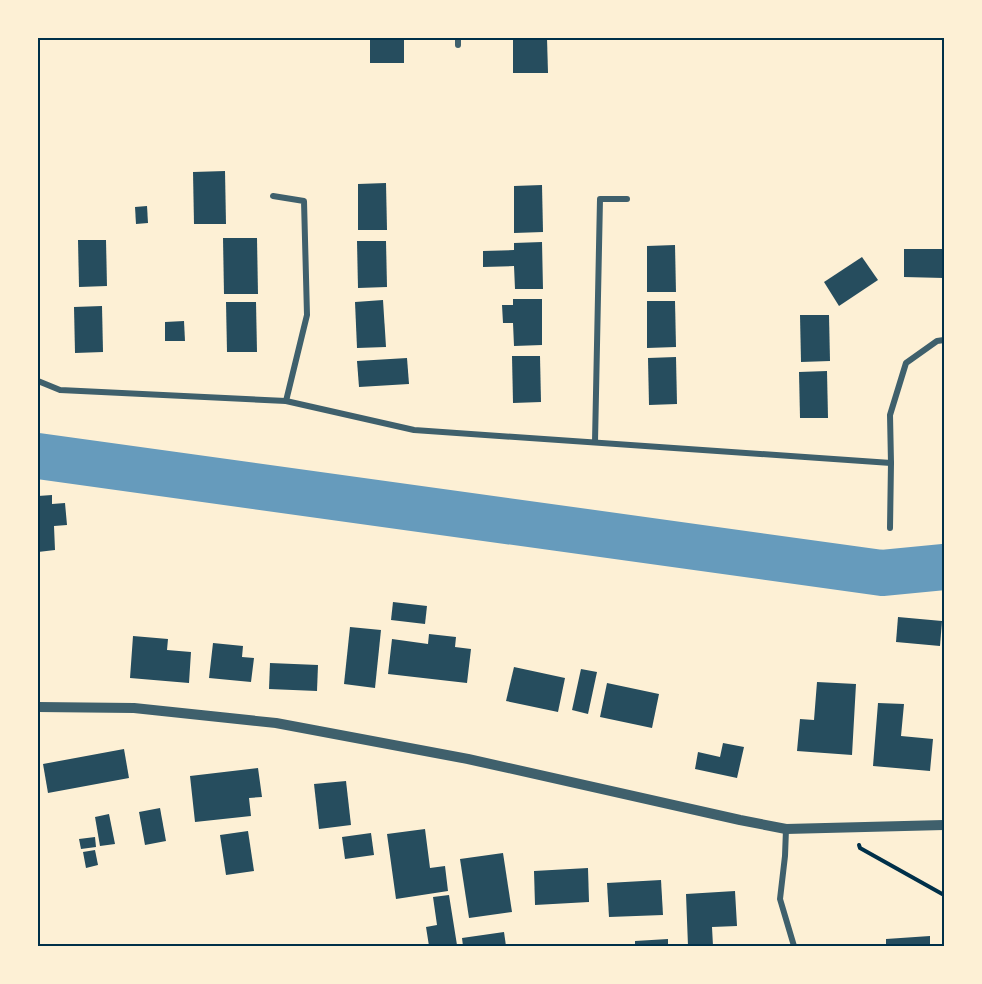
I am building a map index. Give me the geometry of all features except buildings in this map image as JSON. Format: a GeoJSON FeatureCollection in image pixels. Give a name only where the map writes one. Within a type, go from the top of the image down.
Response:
{"type":"FeatureCollection","features":[{"type":"Feature","properties":{"kind":"street"},"geometry":{"type":"LineString","coordinates":[[458,38],[458,45]]}},
{"type":"Feature","properties":{"kind":"street"},"geometry":{"type":"LineString","coordinates":[[273,196],[304,201],[307,315],[286,401]]}},
{"type":"Feature","properties":{"kind":"street"},"geometry":{"type":"LineString","coordinates":[[595,442],[600,199],[627,199]]}},
{"type":"Feature","properties":{"kind":"street"},"geometry":{"type":"LineString","coordinates":[[890,528],[890,415],[906,363],[937,341],[945,340]]}},
{"type":"Feature","properties":{"kind":"street"},"geometry":{"type":"LineString","coordinates":[[38,381],[60,390],[286,401],[414,430],[891,463]]}},
{"type":"Feature","properties":{"kind":"street"},"geometry":{"type":"LineString","coordinates":[[38,707],[134,708],[276,723],[468,759],[786,829],[945,825]]}},
{"type":"Feature","properties":{"kind":"street"},"geometry":{"type":"LineString","coordinates":[[786,829],[780,899],[794,946]]}},
{"type":"Feature","properties":{"kind":"path"},"geometry":{"type":"LineString","coordinates":[[852,827],[860,848],[945,895]]}},
{"type":"Feature","properties":{"kind":"waterway"},"geometry":{"type":"LineString","coordinates":[[38,456],[882,573],[944,567]]}}]}
